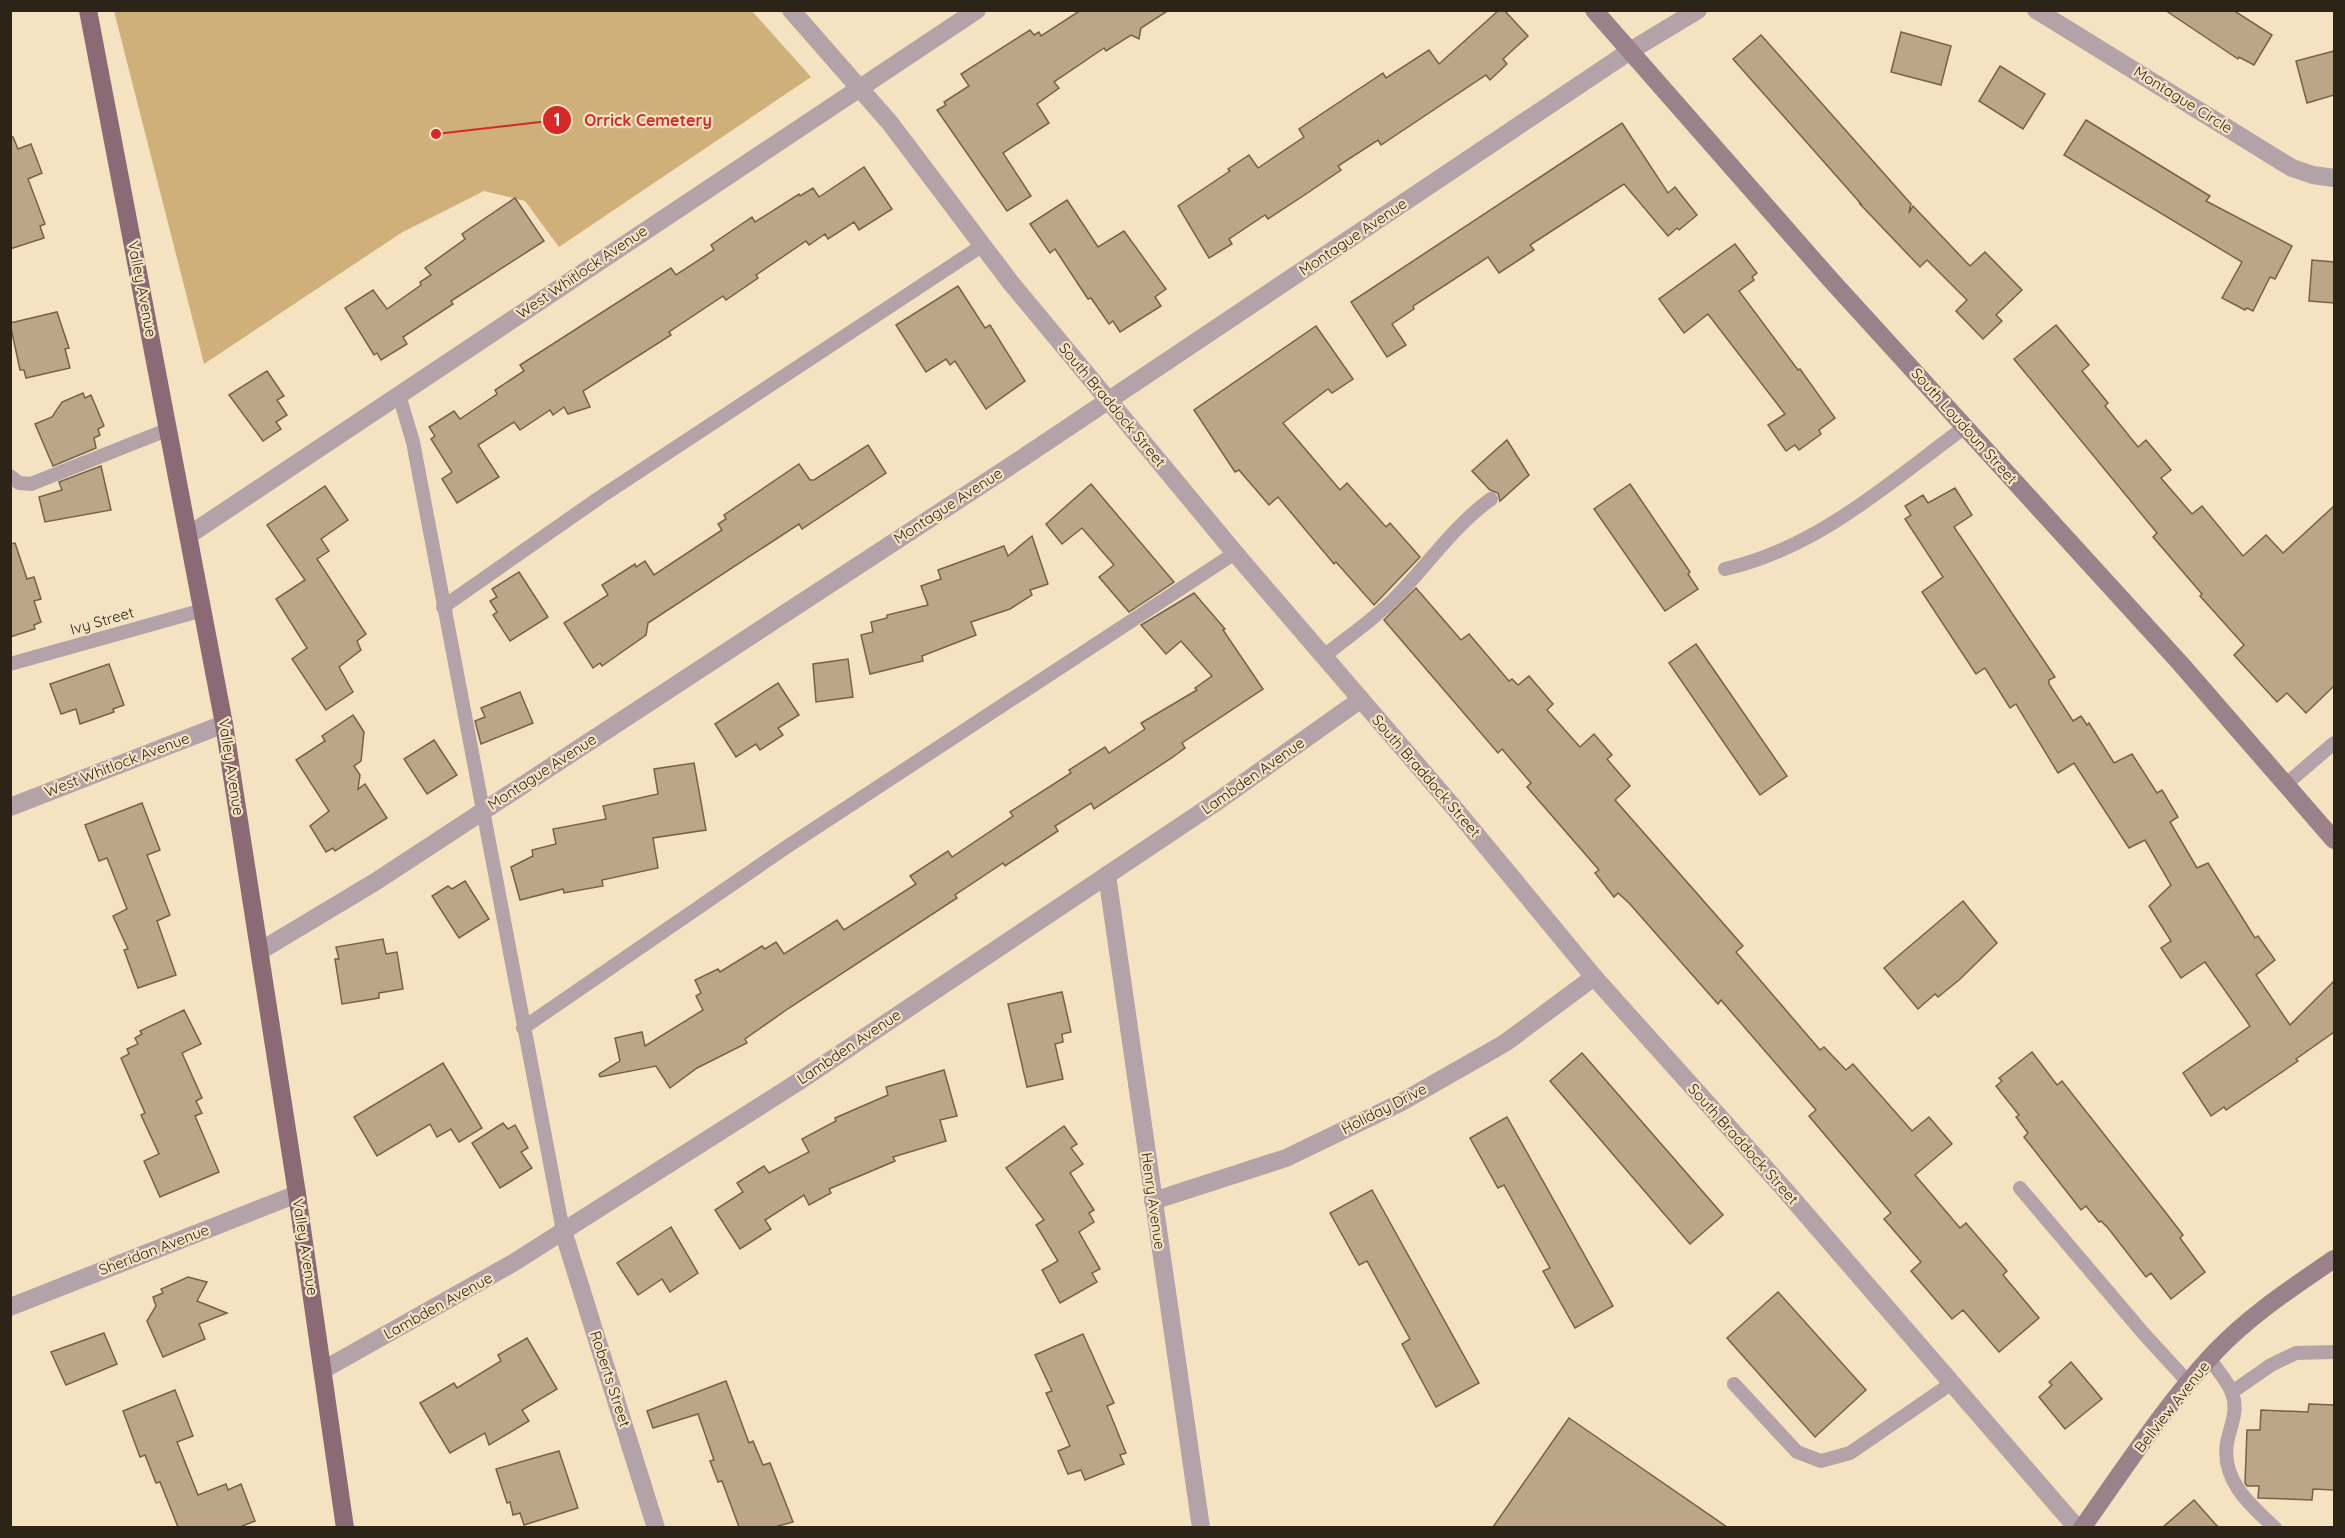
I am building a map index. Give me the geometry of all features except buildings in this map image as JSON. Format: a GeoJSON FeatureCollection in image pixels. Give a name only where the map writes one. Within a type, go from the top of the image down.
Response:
{"type":"FeatureCollection","features":[{"type":"Feature","properties":{"kind":"main road","name":"Valley Avenue"},"geometry":{"type":"LineString","coordinates":[[88,10],[224,724],[297,1194],[345,1527]]}},
{"type":"Feature","properties":{"kind":"street","name":"South Braddock Street"},"geometry":{"type":"LineString","coordinates":[[791,10],[890,123],[983,245],[1235,553],[1594,977],[1785,1190],[2077,1527]]}},
{"type":"Feature","properties":{"kind":"street","name":"West Whitlock Avenue"},"geometry":{"type":"LineString","coordinates":[[189,535],[977,10]]}},
{"type":"Feature","properties":{"kind":"street","name":"South Loudoun Street"},"geometry":{"type":"LineString","coordinates":[[1594,10],[1965,427],[2180,663],[2334,840]]}},
{"type":"Feature","properties":{"kind":"street"},"geometry":{"type":"LineString","coordinates":[[1630,51],[1698,10]]}},
{"type":"Feature","properties":{"kind":"street","name":"Montague Circle"},"geometry":{"type":"LineString","coordinates":[[2036,10],[2179,96],[2292,168],[2313,175],[2334,178]]}},
{"type":"Feature","properties":{"kind":"street","name":"Montague Avenue"},"geometry":{"type":"LineString","coordinates":[[260,951],[375,882],[1109,400],[1630,51]]}},
{"type":"Feature","properties":{"kind":"street","name":"Lambden Avenue"},"geometry":{"type":"LineString","coordinates":[[323,1370],[467,1291],[798,1082],[1218,801],[1360,700]]}},
{"type":"Feature","properties":{"kind":"street","name":"West Whitlock Avenue"},"geometry":{"type":"LineString","coordinates":[[10,807],[224,724]]}},
{"type":"Feature","properties":{"kind":"street","name":"Henry Avenue"},"geometry":{"type":"LineString","coordinates":[[1107,875],[1201,1527]]}},
{"type":"Feature","properties":{"kind":"street","name":"Holiday Drive"},"geometry":{"type":"LineString","coordinates":[[1153,1201],[1286,1158],[1398,1104],[1505,1043],[1594,977]]}},
{"type":"Feature","properties":{"kind":"street","name":"Sheridan Avenue"},"geometry":{"type":"LineString","coordinates":[[10,1307],[297,1194]]}},
{"type":"Feature","properties":{"kind":"street","name":"Roberts Street"},"geometry":{"type":"LineString","coordinates":[[563,1231],[656,1527]]}},
{"type":"Feature","properties":{"kind":"street","name":"Bellview Avenue"},"geometry":{"type":"LineString","coordinates":[[2082,1527],[2188,1382],[2209,1358],[2248,1320],[2334,1259]]}},
{"type":"Feature","properties":{"kind":"lane"},"geometry":{"type":"LineString","coordinates":[[443,607],[598,498],[983,245]]}},
{"type":"Feature","properties":{"kind":"lane"},"geometry":{"type":"LineString","coordinates":[[399,395],[413,442],[563,1231]]}},
{"type":"Feature","properties":{"kind":"lane"},"geometry":{"type":"LineString","coordinates":[[1725,569],[1783,552],[1821,532],[1965,427]]}},
{"type":"Feature","properties":{"kind":"lane"},"geometry":{"type":"LineString","coordinates":[[10,476],[19,483],[31,484],[169,429]]}},
{"type":"Feature","properties":{"kind":"lane"},"geometry":{"type":"LineString","coordinates":[[1323,657],[1390,603],[1428,563],[1451,533],[1491,499]]}},
{"type":"Feature","properties":{"kind":"lane"},"geometry":{"type":"LineString","coordinates":[[523,1028],[788,846],[1235,553]]}},
{"type":"Feature","properties":{"kind":"lane","name":"Ivy Street"},"geometry":{"type":"LineString","coordinates":[[10,664],[203,610]]}},
{"type":"Feature","properties":{"kind":"lane"},"geometry":{"type":"LineString","coordinates":[[2285,785],[2334,743]]}},
{"type":"Feature","properties":{"kind":"lane"},"geometry":{"type":"LineString","coordinates":[[2020,1188],[2188,1382]]}},
{"type":"Feature","properties":{"kind":"lane"},"geometry":{"type":"LineString","coordinates":[[2232,1392],[2271,1365],[2296,1353],[2334,1352]]}},
{"type":"Feature","properties":{"kind":"lane"},"geometry":{"type":"LineString","coordinates":[[2209,1358],[2232,1392],[2235,1414],[2227,1444],[2228,1473],[2249,1504],[2275,1527]]}},
{"type":"Feature","properties":{"kind":"lane"},"geometry":{"type":"LineString","coordinates":[[1734,1384],[1797,1452],[1821,1461],[1850,1453],[1952,1383]]}},
{"type":"Feature","properties":{"kind":"shaded area"},"geometry":{"type":"Polygon","coordinates":[[[114,11],[752,11],[811,77],[559,247],[525,201],[484,191],[401,233],[204,364],[114,11]]]}},
{"type":"Feature","properties":{"kind":"place","name":"Orrick Cemetery"},"geometry":{"type":"Point","coordinates":[436,134]}}]}
